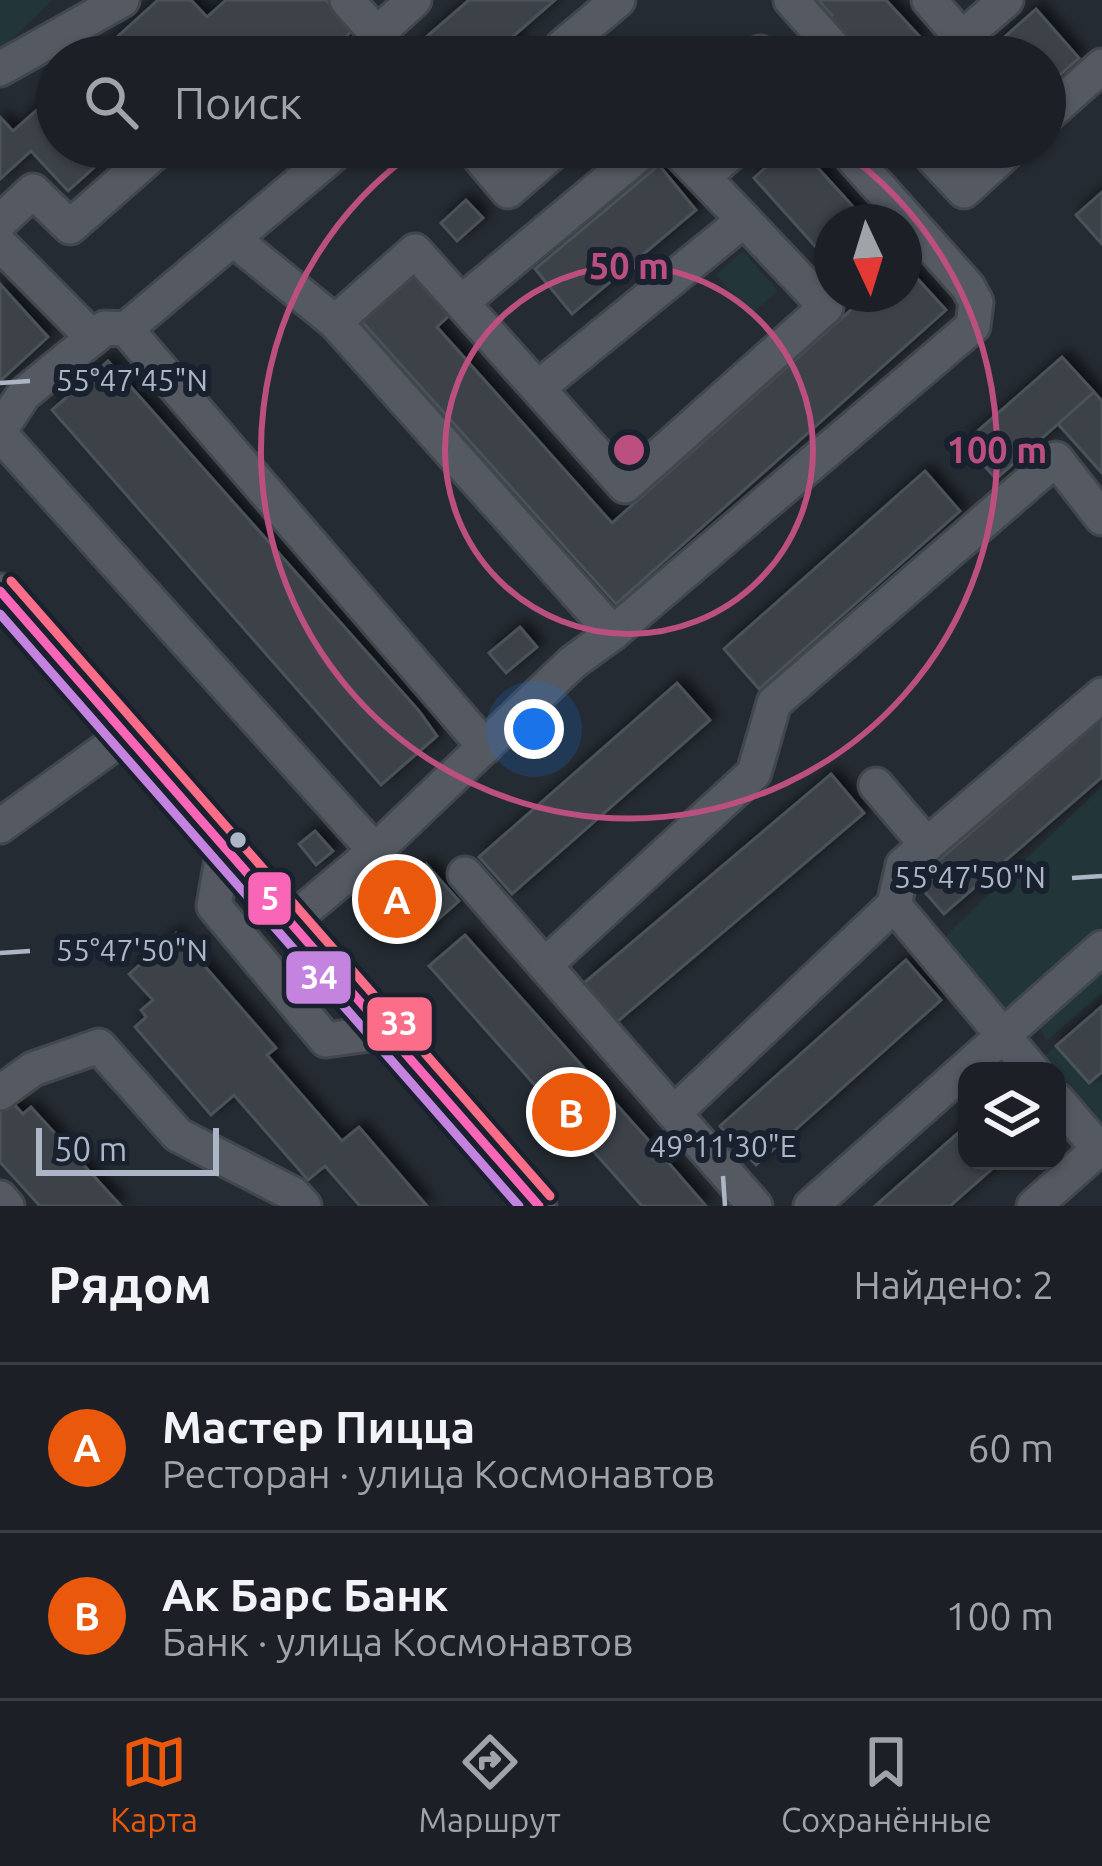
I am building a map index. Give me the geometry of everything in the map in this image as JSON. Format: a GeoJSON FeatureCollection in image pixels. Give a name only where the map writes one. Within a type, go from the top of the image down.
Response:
{"type":"FeatureCollection","features":[{"type":"Feature","properties":{"kind":"street"},"geometry":{"type":"LineString","coordinates":[[58,36],[122,0]]}},
{"type":"Feature","properties":{"kind":"street"},"geometry":{"type":"LineString","coordinates":[[347,0],[379,36]]}},
{"type":"Feature","properties":{"kind":"street"},"geometry":{"type":"LineString","coordinates":[[392,36],[414,0]]}},
{"type":"Feature","properties":{"kind":"street"},"geometry":{"type":"LineString","coordinates":[[575,36],[618,0]]}},
{"type":"Feature","properties":{"kind":"street"},"geometry":{"type":"LineString","coordinates":[[790,0],[823,36]]}},
{"type":"Feature","properties":{"kind":"street"},"geometry":{"type":"LineString","coordinates":[[929,0],[946,36]]}},
{"type":"Feature","properties":{"kind":"street"},"geometry":{"type":"LineString","coordinates":[[964,36],[1006,0]]}},
{"type":"Feature","properties":{"kind":"street"},"geometry":{"type":"LineString","coordinates":[[0,69],[36,49]]}},
{"type":"Feature","properties":{"kind":"street"},"geometry":{"type":"LineString","coordinates":[[1066,98],[1102,66]]}},
{"type":"Feature","properties":{"kind":"street"},"geometry":{"type":"LineString","coordinates":[[0,223],[33,191],[70,227],[137,168]]}},
{"type":"Feature","properties":{"kind":"street"},"geometry":{"type":"LineString","coordinates":[[316,168],[233,239],[24,394],[0,432],[376,851]]}},
{"type":"Feature","properties":{"kind":"street"},"geometry":{"type":"LineString","coordinates":[[489,168],[508,191],[535,168]]}},
{"type":"Feature","properties":{"kind":"street"},"geometry":{"type":"LineString","coordinates":[[462,302],[623,168]]}},
{"type":"Feature","properties":{"kind":"street"},"geometry":{"type":"LineString","coordinates":[[335,322],[415,251],[625,486],[826,307],[695,168]]}},
{"type":"Feature","properties":{"kind":"street"},"geometry":{"type":"LineString","coordinates":[[704,177],[714,168]]}},
{"type":"Feature","properties":{"kind":"street"},"geometry":{"type":"LineString","coordinates":[[294,920],[376,851],[573,662],[973,326],[976,302],[968,286],[862,168]]}},
{"type":"Feature","properties":{"kind":"street"},"geometry":{"type":"LineString","coordinates":[[943,168],[964,191],[989,168]]}},
{"type":"Feature","properties":{"kind":"street"},"geometry":{"type":"LineString","coordinates":[[538,388],[744,220]]}},
{"type":"Feature","properties":{"kind":"street"},"geometry":{"type":"LineString","coordinates":[[233,239],[335,322],[613,633]]}},
{"type":"Feature","properties":{"kind":"street"},"geometry":{"type":"LineString","coordinates":[[0,244],[109,333],[485,747]]}},
{"type":"Feature","properties":{"kind":"street"},"geometry":{"type":"LineString","coordinates":[[545,965],[754,773],[774,703],[1056,459],[1102,518]]}},
{"type":"Feature","properties":{"kind":"street"},"geometry":{"type":"LineString","coordinates":[[0,591],[224,848],[294,920],[539,1206]]}},
{"type":"Feature","properties":{"kind":"street"},"geometry":{"type":"LineString","coordinates":[[674,1112],[894,904],[903,866],[1102,695]]}},
{"type":"Feature","properties":{"kind":"street"},"geometry":{"type":"LineString","coordinates":[[0,826],[126,735]]}},
{"type":"Feature","properties":{"kind":"street"},"geometry":{"type":"LineString","coordinates":[[876,785],[927,845]]}},
{"type":"Feature","properties":{"kind":"street"},"geometry":{"type":"LineString","coordinates":[[224,848],[214,906],[326,1040],[391,1031]]}},
{"type":"Feature","properties":{"kind":"street"},"geometry":{"type":"LineString","coordinates":[[465,874],[755,1206]]}},
{"type":"Feature","properties":{"kind":"street"},"geometry":{"type":"LineString","coordinates":[[894,904],[1026,1062]]}},
{"type":"Feature","properties":{"kind":"street"},"geometry":{"type":"LineString","coordinates":[[811,1206],[1102,949]]}},
{"type":"Feature","properties":{"kind":"street"},"geometry":{"type":"LineString","coordinates":[[0,1094],[33,1070],[99,1046],[178,1135],[293,1194],[304,1206]]}},
{"type":"Feature","properties":{"kind":"street"},"geometry":{"type":"LineString","coordinates":[[1053,1200],[1100,1148],[1066,1110]]}},
{"type":"Feature","properties":{"kind":"street"},"geometry":{"type":"LineString","coordinates":[[0,1198],[7,1206]]}},
{"type":"Feature","properties":{"kind":"green space"},"geometry":{"type":"Polygon","coordinates":[[[0,0],[52,0],[0,51],[0,0]]]}},
{"type":"Feature","properties":{"kind":"green space"},"geometry":{"type":"Polygon","coordinates":[[[743,251],[778,291],[751,314],[716,275],[743,251]]]}},
{"type":"Feature","properties":{"kind":"green space"},"geometry":{"type":"Polygon","coordinates":[[[1102,786],[1102,925],[1007,1012],[938,943],[1102,786]]]}},
{"type":"Feature","properties":{"kind":"green space"},"geometry":{"type":"Polygon","coordinates":[[[1102,970],[1102,993],[1046,1041],[1039,1025],[1102,970]]]}},
{"type":"Feature","properties":{"kind":"green space"},"geometry":{"type":"Polygon","coordinates":[[[1056,1046],[1089,1083],[1102,1072],[1102,1131],[1066,1089],[1066,1062],[1041,1059],[1056,1046]]]}},
{"type":"Feature","properties":{"kind":"building"},"geometry":{"type":"Polygon","coordinates":[[[158,0],[191,0],[207,17],[226,0],[326,0],[353,30],[346,36],[118,36],[158,0]]]}},
{"type":"Feature","properties":{"kind":"building"},"geometry":{"type":"Polygon","coordinates":[[[469,0],[555,0],[513,36],[427,36],[469,0]]]}},
{"type":"Feature","properties":{"kind":"building"},"geometry":{"type":"Polygon","coordinates":[[[818,0],[886,0],[919,36],[841,36],[826,20],[832,15],[818,0]]]}},
{"type":"Feature","properties":{"kind":"building"},"geometry":{"type":"Polygon","coordinates":[[[1036,9],[1060,36],[1006,36],[1036,9]]]}},
{"type":"Feature","properties":{"kind":"building"},"geometry":{"type":"Polygon","coordinates":[[[1066,43],[1079,58],[1066,69],[1066,43]]]}},
{"type":"Feature","properties":{"kind":"building"},"geometry":{"type":"Polygon","coordinates":[[[36,111],[36,156],[31,151],[0,179],[0,117],[13,131],[36,111]]]}},
{"type":"Feature","properties":{"kind":"building"},"geometry":{"type":"Polygon","coordinates":[[[47,168],[94,168],[68,191],[47,168]]]}},
{"type":"Feature","properties":{"kind":"building"},"geometry":{"type":"Polygon","coordinates":[[[655,168],[661,168],[696,210],[572,314],[535,269],[655,168]]]}},
{"type":"Feature","properties":{"kind":"building"},"geometry":{"type":"Polygon","coordinates":[[[765,168],[818,168],[851,204],[814,204],[814,245],[754,178],[765,168]]]}},
{"type":"Feature","properties":{"kind":"building"},"geometry":{"type":"Polygon","coordinates":[[[1102,192],[1102,244],[1076,215],[1102,192]]]}},
{"type":"Feature","properties":{"kind":"building"},"geometry":{"type":"Polygon","coordinates":[[[466,200],[483,218],[457,241],[441,223],[466,200]]]}},
{"type":"Feature","properties":{"kind":"building"},"geometry":{"type":"Polygon","coordinates":[[[414,267],[454,311],[437,327],[612,523],[848,312],[922,312],[922,284],[946,310],[616,604],[358,317],[414,267]]]}},
{"type":"Feature","properties":{"kind":"building"},"geometry":{"type":"Polygon","coordinates":[[[0,284],[48,337],[0,381],[0,284]]]}},
{"type":"Feature","properties":{"kind":"building"},"geometry":{"type":"Polygon","coordinates":[[[1062,357],[1094,392],[996,479],[964,443],[1062,357]]]}},
{"type":"Feature","properties":{"kind":"building"},"geometry":{"type":"Polygon","coordinates":[[[108,361],[437,736],[381,785],[52,410],[108,361]]]}},
{"type":"Feature","properties":{"kind":"building"},"geometry":{"type":"Polygon","coordinates":[[[1094,392],[1102,401],[1102,473],[1058,424],[1094,392]]]}},
{"type":"Feature","properties":{"kind":"building"},"geometry":{"type":"Polygon","coordinates":[[[925,471],[960,511],[759,689],[724,649],[925,471]]]}},
{"type":"Feature","properties":{"kind":"building"},"geometry":{"type":"Polygon","coordinates":[[[520,627],[537,647],[506,673],[489,653],[520,627]]]}},
{"type":"Feature","properties":{"kind":"building"},"geometry":{"type":"Polygon","coordinates":[[[677,683],[710,720],[512,894],[479,857],[677,683]]]}},
{"type":"Feature","properties":{"kind":"building"},"geometry":{"type":"Polygon","coordinates":[[[1102,718],[1102,777],[944,914],[915,881],[1102,718]]]}},
{"type":"Feature","properties":{"kind":"building"},"geometry":{"type":"Polygon","coordinates":[[[831,774],[864,813],[617,1022],[584,983],[831,774]]]}},
{"type":"Feature","properties":{"kind":"building"},"geometry":{"type":"Polygon","coordinates":[[[315,831],[333,851],[316,865],[299,844],[315,831]]]}},
{"type":"Feature","properties":{"kind":"building"},"geometry":{"type":"Polygon","coordinates":[[[426,864],[459,901],[415,940],[382,903],[426,864]]]}},
{"type":"Feature","properties":{"kind":"building"},"geometry":{"type":"Polygon","coordinates":[[[176,933],[276,1048],[267,1055],[342,1141],[359,1127],[427,1206],[360,1206],[325,1166],[308,1180],[234,1095],[211,1115],[135,1027],[146,1017],[141,1010],[153,1000],[129,974],[176,933]]]}},
{"type":"Feature","properties":{"kind":"building"},"geometry":{"type":"Polygon","coordinates":[[[465,935],[706,1206],[642,1206],[429,966],[465,935]]]}},
{"type":"Feature","properties":{"kind":"building"},"geometry":{"type":"Polygon","coordinates":[[[906,960],[941,1000],[756,1165],[720,1126],[906,960]]]}},
{"type":"Feature","properties":{"kind":"building"},"geometry":{"type":"Polygon","coordinates":[[[1102,1006],[1102,1072],[1089,1083],[1056,1046],[1102,1006]]]}},
{"type":"Feature","properties":{"kind":"building"},"geometry":{"type":"Polygon","coordinates":[[[8,1098],[23,1114],[31,1107],[121,1206],[40,1206],[0,1162],[0,1106],[8,1098]]]}},
{"type":"Feature","properties":{"kind":"building"},"geometry":{"type":"Polygon","coordinates":[[[958,1133],[958,1170],[991,1170],[950,1206],[875,1206],[958,1133]]]}},
{"type":"Feature","properties":{"kind":"transit line","name":"33"},"geometry":{"type":"LineString","coordinates":[[11,581],[550,1196]]}},
{"type":"Feature","properties":{"kind":"transit line","name":"5"},"geometry":{"type":"LineString","coordinates":[[0,591],[539,1206]]}},
{"type":"Feature","properties":{"kind":"transit line","name":"34"},"geometry":{"type":"LineString","coordinates":[[0,614],[519,1206]]}},
{"type":"Feature","properties":{"kind":"place","name":"Мастер Пицца"},"geometry":{"type":"Point","coordinates":[397,899]}},
{"type":"Feature","properties":{"kind":"place","name":"Ак Барс Банк"},"geometry":{"type":"Point","coordinates":[571,1112]}}]}
